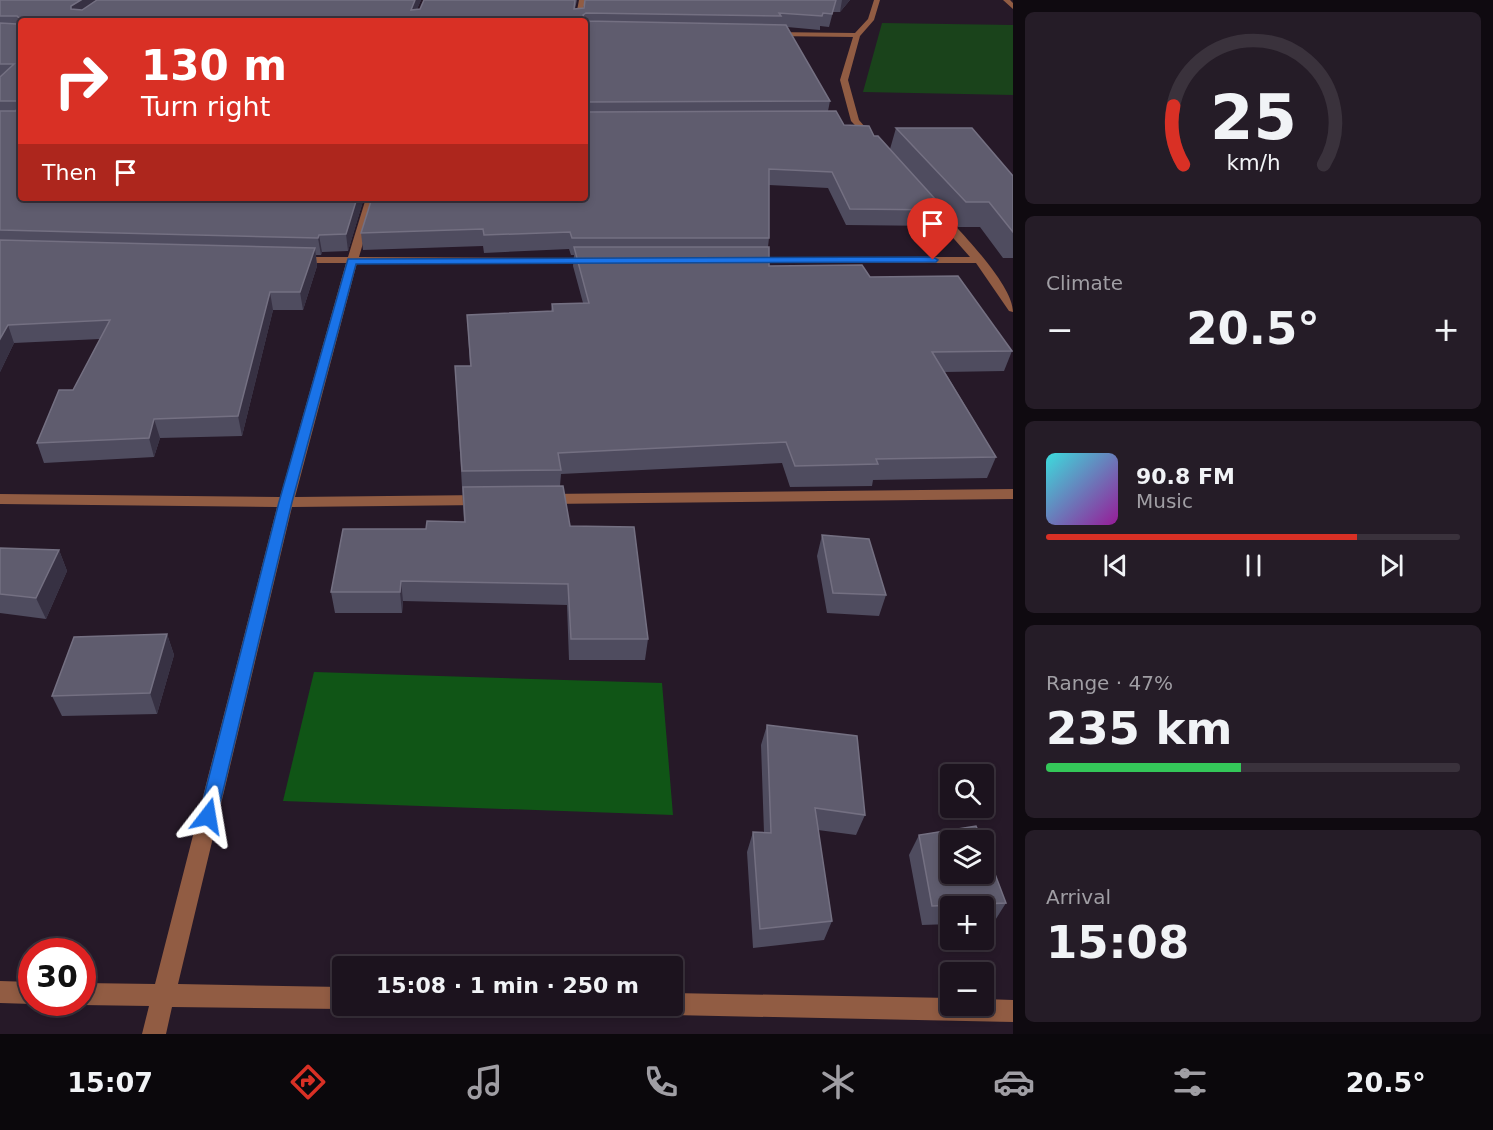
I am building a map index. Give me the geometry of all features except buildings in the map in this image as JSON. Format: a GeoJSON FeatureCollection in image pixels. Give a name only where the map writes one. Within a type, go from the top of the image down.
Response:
{"type":"FeatureCollection","features":[{"type":"Feature","properties":{"kind":"street"},"geometry":{"type":"LineString","coordinates":[[579,18],[582,0]]}},
{"type":"Feature","properties":{"kind":"street"},"geometry":{"type":"LineString","coordinates":[[877,0],[872,20],[857,35],[844,80],[855,121],[878,147]]}},
{"type":"Feature","properties":{"kind":"street"},"geometry":{"type":"LineString","coordinates":[[1006,0],[1013,6]]}},
{"type":"Feature","properties":{"kind":"street"},"geometry":{"type":"LineString","coordinates":[[762,34],[857,35]]}},
{"type":"Feature","properties":{"kind":"street"},"geometry":{"type":"LineString","coordinates":[[843,121],[855,121]]}},
{"type":"Feature","properties":{"kind":"street"},"geometry":{"type":"LineString","coordinates":[[925,199],[979,260],[1013,309]]}},
{"type":"Feature","properties":{"kind":"street"},"geometry":{"type":"LineString","coordinates":[[154,1034],[286,502],[351,261],[370,201]]}},
{"type":"Feature","properties":{"kind":"street"},"geometry":{"type":"LineString","coordinates":[[281,259],[600,261]]}},
{"type":"Feature","properties":{"kind":"street"},"geometry":{"type":"LineString","coordinates":[[742,260],[979,260]]}},
{"type":"Feature","properties":{"kind":"street"},"geometry":{"type":"LineString","coordinates":[[536,499],[1013,494]]}},
{"type":"Feature","properties":{"kind":"street"},"geometry":{"type":"LineString","coordinates":[[0,499],[286,502],[500,499]]}},
{"type":"Feature","properties":{"kind":"street"},"geometry":{"type":"LineString","coordinates":[[0,992],[18,993]]}},
{"type":"Feature","properties":{"kind":"street"},"geometry":{"type":"LineString","coordinates":[[96,994],[332,998]]}},
{"type":"Feature","properties":{"kind":"street"},"geometry":{"type":"LineString","coordinates":[[683,1004],[1013,1011]]}},
{"type":"Feature","properties":{"kind":"green space"},"geometry":{"type":"Polygon","coordinates":[[[882,23],[1013,25],[1013,95],[863,92],[882,23]]]}},
{"type":"Feature","properties":{"kind":"green space"},"geometry":{"type":"Polygon","coordinates":[[[314,672],[662,683],[673,815],[283,801],[314,672]]]}},
{"type":"Feature","properties":{"kind":"route"},"geometry":{"type":"LineString","coordinates":[[208,816],[286,502],[351,261],[933,260]]}}]}
